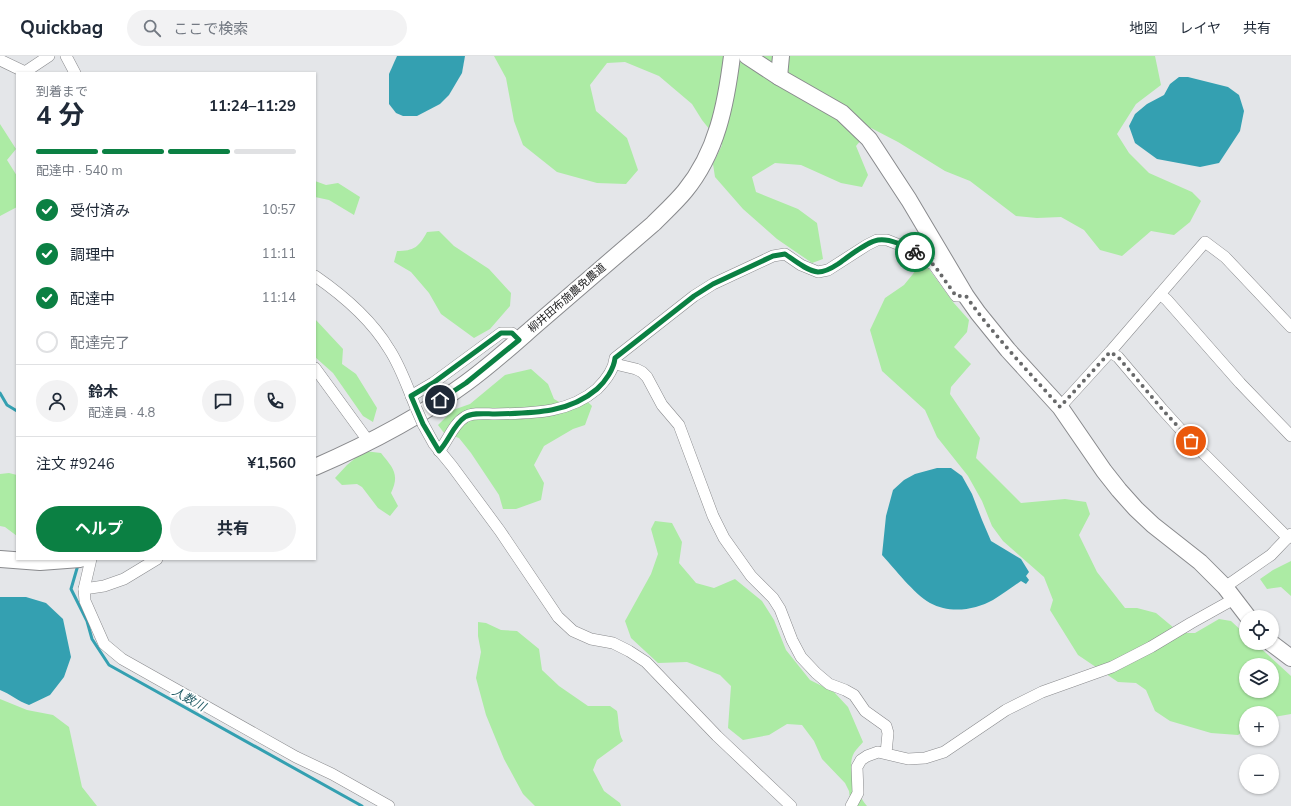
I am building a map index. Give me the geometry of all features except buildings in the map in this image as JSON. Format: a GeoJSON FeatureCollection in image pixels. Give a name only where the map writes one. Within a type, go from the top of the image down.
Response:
{"type":"FeatureCollection","features":[{"type":"Feature","properties":{"kind":"street"},"geometry":{"type":"LineString","coordinates":[[0,60],[25,72],[49,56]]}},
{"type":"Feature","properties":{"kind":"street"},"geometry":{"type":"LineString","coordinates":[[66,56],[74,72]]}},
{"type":"Feature","properties":{"kind":"street","name":"柳井田布施農免農道"},"geometry":{"type":"LineString","coordinates":[[316,467],[370,442],[427,409],[466,383],[519,340],[653,224],[686,190],[698,173],[711,148],[720,122],[726,96],[732,56]]}},
{"type":"Feature","properties":{"kind":"street"},"geometry":{"type":"LineString","coordinates":[[747,56],[779,77],[842,113],[869,139],[909,200],[966,296],[1008,350],[1060,407],[1104,471],[1136,509],[1153,525],[1200,562],[1242,610]]}},
{"type":"Feature","properties":{"kind":"street"},"geometry":{"type":"LineString","coordinates":[[779,77],[781,56]]}},
{"type":"Feature","properties":{"kind":"street"},"geometry":{"type":"LineString","coordinates":[[439,451],[459,422],[466,417],[478,414],[523,413],[556,410],[574,404],[589,396],[603,384],[615,364],[615,358],[694,296],[713,284],[773,256],[785,254],[801,265],[818,272],[828,270],[877,240],[888,240],[910,249],[934,265],[956,296],[966,296]]}},
{"type":"Feature","properties":{"kind":"street"},"geometry":{"type":"LineString","coordinates":[[1060,407],[1110,352],[1205,242],[1225,257],[1291,327]]}},
{"type":"Feature","properties":{"kind":"street"},"geometry":{"type":"LineString","coordinates":[[316,277],[337,291],[358,311],[390,349],[423,424],[439,451],[452,466],[500,531],[558,617],[573,631],[591,639],[613,643],[646,662],[717,736],[791,806]]}},
{"type":"Feature","properties":{"kind":"street"},"geometry":{"type":"LineString","coordinates":[[1160,294],[1168,300],[1240,383],[1291,436]]}},
{"type":"Feature","properties":{"kind":"street"},"geometry":{"type":"LineString","coordinates":[[411,396],[433,383],[501,333],[512,333],[519,340]]}},
{"type":"Feature","properties":{"kind":"street"},"geometry":{"type":"LineString","coordinates":[[851,806],[858,793],[857,767],[861,760],[867,756],[878,752],[908,759],[925,758],[944,752],[1006,710],[1042,692],[1112,667],[1151,647],[1191,623],[1229,593],[1271,555],[1289,536],[1191,441],[1118,357],[1110,352]]}},
{"type":"Feature","properties":{"kind":"street"},"geometry":{"type":"LineString","coordinates":[[615,364],[636,369],[647,377],[662,405],[679,425],[713,516],[724,538],[751,576],[773,598],[780,609],[792,640],[801,657],[829,684],[854,695],[865,711],[886,726],[888,733],[886,753]]}},
{"type":"Feature","properties":{"kind":"street"},"geometry":{"type":"LineString","coordinates":[[316,369],[370,442]]}},
{"type":"Feature","properties":{"kind":"street"},"geometry":{"type":"LineString","coordinates":[[0,559],[40,562],[68,560]]}},
{"type":"Feature","properties":{"kind":"street"},"geometry":{"type":"LineString","coordinates":[[82,560],[85,601],[104,644],[122,659],[296,757],[332,774],[389,806]]}},
{"type":"Feature","properties":{"kind":"street"},"geometry":{"type":"LineString","coordinates":[[84,589],[104,586],[124,579],[155,560]]}},
{"type":"Feature","properties":{"kind":"street"},"geometry":{"type":"LineString","coordinates":[[1279,649],[1291,658]]}},
{"type":"Feature","properties":{"kind":"green space"},"geometry":{"type":"Polygon","coordinates":[[[494,56],[1155,56],[1161,85],[1136,104],[1117,134],[1129,153],[1149,173],[1192,192],[1201,201],[1190,222],[1174,235],[1151,231],[1122,256],[1100,250],[1084,230],[1061,217],[1037,218],[1016,216],[970,181],[945,171],[898,142],[871,128],[856,146],[868,175],[862,187],[841,183],[801,165],[775,163],[752,177],[756,192],[798,209],[817,223],[823,259],[812,263],[777,239],[743,209],[715,177],[713,164],[722,145],[702,120],[692,104],[659,76],[625,62],[607,63],[590,85],[596,111],[627,138],[638,170],[626,184],[597,183],[557,172],[523,145],[514,121],[506,78],[494,56]]]}},
{"type":"Feature","properties":{"kind":"green space"},"geometry":{"type":"Polygon","coordinates":[[[0,124],[16,149],[7,160],[16,174],[16,208],[0,216],[0,124]]]}},
{"type":"Feature","properties":{"kind":"green space"},"geometry":{"type":"Polygon","coordinates":[[[316,181],[326,185],[338,183],[360,197],[354,215],[329,200],[316,197],[316,181]]]}},
{"type":"Feature","properties":{"kind":"green space"},"geometry":{"type":"Polygon","coordinates":[[[439,231],[454,246],[489,269],[511,293],[510,306],[490,329],[474,338],[441,314],[429,293],[411,272],[394,262],[397,251],[412,249],[418,245],[427,232],[439,231]]]}},
{"type":"Feature","properties":{"kind":"green space"},"geometry":{"type":"Polygon","coordinates":[[[921,264],[929,269],[953,302],[969,320],[967,332],[954,347],[971,364],[951,387],[950,394],[980,438],[976,458],[1021,503],[1065,499],[1086,502],[1090,514],[1079,535],[1097,572],[1125,608],[1137,608],[1156,613],[1180,633],[1195,633],[1219,619],[1231,621],[1239,628],[1239,650],[1263,650],[1271,658],[1239,658],[1239,698],[1279,698],[1279,665],[1291,676],[1291,714],[1279,716],[1279,706],[1239,706],[1239,734],[1211,733],[1170,721],[1155,711],[1146,690],[1136,683],[1118,682],[1078,655],[1050,610],[1053,600],[1044,577],[1003,541],[992,526],[982,501],[968,476],[937,437],[925,410],[882,371],[870,330],[885,298],[904,285],[921,264]]]}},
{"type":"Feature","properties":{"kind":"green space"},"geometry":{"type":"Polygon","coordinates":[[[316,320],[343,349],[342,364],[356,374],[377,408],[373,422],[363,416],[333,373],[316,358],[316,320]]]}},
{"type":"Feature","properties":{"kind":"green space"},"geometry":{"type":"Polygon","coordinates":[[[531,369],[548,384],[554,399],[570,408],[588,402],[592,406],[585,425],[573,429],[544,446],[534,465],[544,483],[541,500],[516,509],[503,509],[499,495],[471,453],[459,438],[444,433],[438,425],[453,410],[470,404],[505,375],[531,369]]]}},
{"type":"Feature","properties":{"kind":"green space"},"geometry":{"type":"Polygon","coordinates":[[[364,451],[381,453],[394,472],[395,481],[391,493],[398,506],[390,516],[378,508],[362,487],[357,484],[342,485],[335,478],[347,465],[364,451]]]}},
{"type":"Feature","properties":{"kind":"green space"},"geometry":{"type":"Polygon","coordinates":[[[9,473],[16,475],[16,535],[5,527],[0,526],[0,474],[9,473]]]}},
{"type":"Feature","properties":{"kind":"green space"},"geometry":{"type":"Polygon","coordinates":[[[655,521],[672,523],[682,542],[679,563],[696,583],[714,588],[735,579],[762,601],[774,620],[786,650],[810,680],[834,692],[848,707],[863,742],[853,755],[851,767],[852,774],[860,796],[867,806],[851,806],[849,791],[845,783],[822,759],[814,741],[802,725],[787,724],[769,735],[743,740],[728,728],[731,686],[720,675],[687,662],[658,663],[631,638],[625,621],[651,574],[658,554],[651,529],[655,521]]]}},
{"type":"Feature","properties":{"kind":"green space"},"geometry":{"type":"Polygon","coordinates":[[[1291,561],[1291,596],[1281,587],[1267,589],[1260,579],[1273,570],[1291,561]]]}},
{"type":"Feature","properties":{"kind":"green space"},"geometry":{"type":"Polygon","coordinates":[[[478,622],[486,623],[501,630],[517,631],[539,649],[542,670],[559,686],[588,706],[610,706],[617,711],[619,730],[623,741],[597,760],[593,770],[604,791],[620,803],[621,806],[535,806],[523,794],[504,759],[486,715],[476,678],[481,652],[478,636],[478,622]]]}},
{"type":"Feature","properties":{"kind":"green space"},"geometry":{"type":"Polygon","coordinates":[[[0,699],[27,710],[53,715],[69,727],[82,787],[97,806],[0,806],[0,699]]]}},
{"type":"Feature","properties":{"kind":"water"},"geometry":{"type":"Polygon","coordinates":[[[397,56],[465,56],[462,73],[449,95],[440,104],[417,116],[403,116],[396,113],[389,104],[389,74],[397,56]]]}},
{"type":"Feature","properties":{"kind":"water"},"geometry":{"type":"Polygon","coordinates":[[[1179,77],[1188,77],[1228,87],[1239,95],[1244,111],[1240,131],[1219,163],[1200,167],[1157,159],[1135,143],[1129,126],[1135,114],[1147,104],[1164,95],[1170,84],[1179,77]]]}},
{"type":"Feature","properties":{"kind":"water"},"geometry":{"type":"Polygon","coordinates":[[[937,468],[951,468],[962,476],[972,494],[991,541],[1021,559],[1029,572],[1026,576],[1029,580],[1026,584],[1021,581],[993,600],[978,606],[954,610],[946,609],[924,599],[905,581],[882,555],[886,516],[893,490],[904,480],[915,474],[937,468]]]}},
{"type":"Feature","properties":{"kind":"water"},"geometry":{"type":"Polygon","coordinates":[[[0,597],[26,597],[46,603],[63,619],[71,657],[64,677],[50,695],[29,705],[0,690],[0,597]]]}},
{"type":"Feature","properties":{"kind":"waterway","name":"人数川"},"geometry":{"type":"LineString","coordinates":[[0,393],[7,405],[16,410]]}},
{"type":"Feature","properties":{"kind":"waterway","name":"人数川"},"geometry":{"type":"LineString","coordinates":[[78,565],[71,589],[87,621],[92,639],[109,665],[362,806]]}},
{"type":"Feature","properties":{"kind":"way so far"},"geometry":{"type":"LineString","coordinates":[[915,252],[934,265],[956,296],[966,296],[1008,350],[1060,407],[1110,352],[1118,357],[1191,441]]}},
{"type":"Feature","properties":{"kind":"route"},"geometry":{"type":"LineString","coordinates":[[440,400],[466,383],[519,340],[512,333],[501,333],[433,383],[411,396],[423,424],[439,451],[459,422],[466,417],[478,414],[523,413],[556,410],[574,404],[589,396],[603,384],[615,364],[615,358],[694,296],[713,284],[773,256],[785,254],[801,265],[818,272],[828,270],[877,240],[888,240],[915,252]]}}]}
